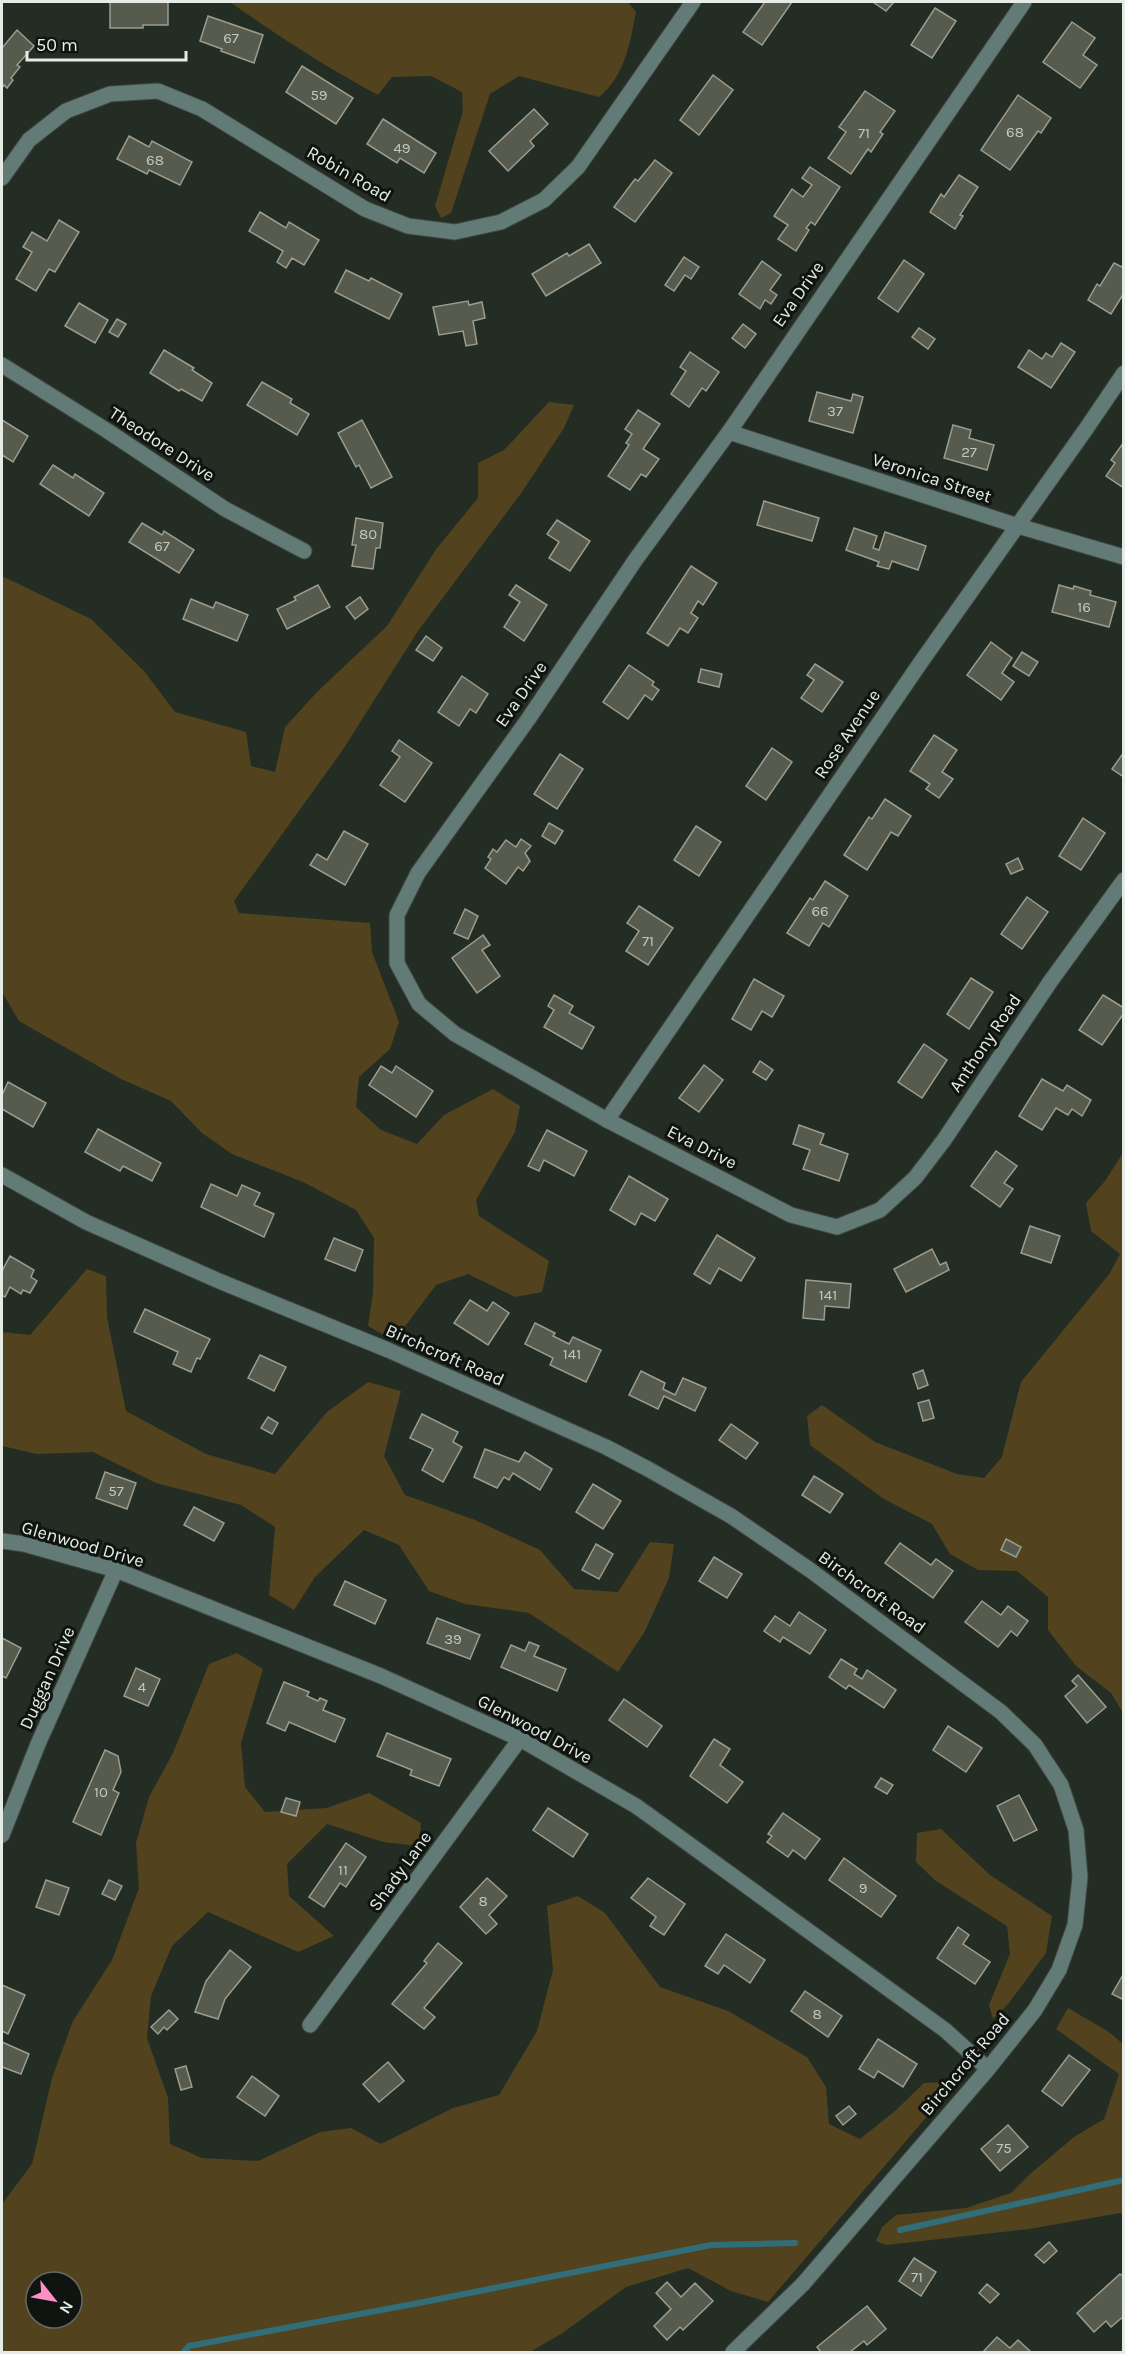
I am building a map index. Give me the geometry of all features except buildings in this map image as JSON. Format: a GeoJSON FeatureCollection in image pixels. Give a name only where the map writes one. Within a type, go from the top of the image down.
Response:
{"type":"FeatureCollection","features":[{"type":"Feature","properties":{"kind":"street","name":"Robin Road"},"geometry":{"type":"LineString","coordinates":[[2,178],[29,140],[66,111],[110,93],[158,92],[202,109],[365,209],[408,226],[455,232],[501,222],[544,200],[578,167],[693,2]]}},
{"type":"Feature","properties":{"kind":"street","name":"Eva Drive"},"geometry":{"type":"LineString","coordinates":[[867,1215],[837,1227],[791,1215],[607,1120],[455,1034],[419,1004],[397,963],[397,915],[418,873],[529,717],[636,559],[729,432],[1024,2]]}},
{"type":"Feature","properties":{"kind":"street","name":"Theodore Drive"},"geometry":{"type":"LineString","coordinates":[[2,365],[106,430],[225,509],[304,551]]}},
{"type":"Feature","properties":{"kind":"street","name":"Rose Avenue"},"geometry":{"type":"LineString","coordinates":[[607,1120],[921,662],[1124,373]]}},
{"type":"Feature","properties":{"kind":"street","name":"Veronica Street"},"geometry":{"type":"LineString","coordinates":[[729,432],[1018,526],[1124,557]]}},
{"type":"Feature","properties":{"kind":"street","name":"Anthony Road"},"geometry":{"type":"LineString","coordinates":[[867,1215],[880,1210],[915,1178],[944,1140],[1050,982],[1124,880]]}},
{"type":"Feature","properties":{"kind":"street","name":"Birchcroft Road"},"geometry":{"type":"LineString","coordinates":[[2,1175],[86,1222],[219,1281],[388,1350],[648,1468],[731,1516],[790,1556],[1001,1712],[1035,1745],[1061,1785],[1076,1830],[1080,1877],[1075,1925],[1059,1970],[1035,2010],[988,2069],[803,2284],[733,2352]]}},
{"type":"Feature","properties":{"kind":"street","name":"Glenwood Drive"},"geometry":{"type":"LineString","coordinates":[[2,1541],[116,1570],[381,1676],[520,1739],[636,1806],[945,2030],[988,2069]]}},
{"type":"Feature","properties":{"kind":"street","name":"Duggan Drive"},"geometry":{"type":"LineString","coordinates":[[2,1835],[38,1744],[116,1570]]}},
{"type":"Feature","properties":{"kind":"street","name":"Shady Lane"},"geometry":{"type":"LineString","coordinates":[[310,2025],[520,1739]]}},
{"type":"Feature","properties":{"kind":"shaded area"},"geometry":{"type":"Polygon","coordinates":[[[230,2],[628,2],[636,12],[629,47],[621,69],[608,89],[599,97],[519,76],[490,94],[451,213],[441,218],[435,206],[463,111],[462,92],[431,76],[392,77],[378,95],[302,51],[230,2]]]}},
{"type":"Feature","properties":{"kind":"shaded area"},"geometry":{"type":"Polygon","coordinates":[[[549,402],[574,405],[564,428],[522,492],[418,631],[342,751],[234,901],[239,913],[370,923],[372,952],[399,1022],[390,1049],[359,1077],[356,1107],[381,1130],[417,1144],[444,1115],[493,1089],[520,1106],[515,1132],[476,1200],[479,1216],[549,1261],[542,1292],[515,1297],[468,1274],[436,1285],[394,1341],[368,1326],[373,1293],[374,1238],[356,1210],[303,1182],[232,1154],[202,1133],[171,1101],[119,1078],[19,1021],[2,992],[2,576],[91,619],[144,671],[175,712],[246,732],[251,766],[275,772],[285,727],[317,692],[387,626],[437,548],[478,498],[478,463],[504,450],[549,402]]]}},
{"type":"Feature","properties":{"kind":"shaded area"},"geometry":{"type":"Polygon","coordinates":[[[1123,1153],[1123,1713],[1111,1693],[1076,1666],[1048,1630],[1048,1597],[1017,1571],[978,1570],[950,1554],[932,1524],[884,1499],[810,1445],[807,1416],[822,1405],[875,1442],[957,1474],[984,1478],[1002,1457],[1021,1382],[1110,1273],[1120,1254],[1091,1231],[1086,1203],[1105,1181],[1123,1153]]]}},
{"type":"Feature","properties":{"kind":"shaded area"},"geometry":{"type":"Polygon","coordinates":[[[87,1269],[106,1276],[107,1317],[126,1411],[206,1454],[275,1474],[327,1412],[368,1382],[401,1391],[384,1456],[405,1495],[475,1520],[540,1550],[574,1589],[618,1592],[650,1542],[674,1544],[669,1578],[645,1631],[618,1672],[529,1613],[465,1604],[429,1591],[399,1545],[364,1530],[315,1577],[294,1610],[269,1595],[275,1527],[241,1505],[156,1483],[93,1452],[37,1454],[2,1446],[2,1332],[30,1335],[87,1269]]]}},
{"type":"Feature","properties":{"kind":"shaded area"},"geometry":{"type":"Polygon","coordinates":[[[237,1653],[263,1669],[241,1743],[245,1787],[265,1812],[327,1808],[369,1793],[421,1823],[419,1846],[383,1842],[327,1824],[287,1864],[289,1896],[334,1936],[298,1952],[208,1912],[172,1946],[151,1996],[147,2038],[168,2098],[170,2144],[202,2158],[258,2161],[320,2132],[351,2128],[381,2144],[453,2108],[499,2095],[537,2031],[553,1970],[547,1906],[578,1896],[605,1913],[660,1987],[728,2011],[807,2057],[826,2087],[829,2124],[860,2139],[895,2111],[924,2083],[942,2082],[942,2099],[768,2302],[731,2291],[688,2268],[626,2287],[561,2334],[530,2352],[2,2352],[2,2204],[32,2164],[52,2078],[73,2021],[112,1960],[139,1888],[136,1843],[149,1797],[173,1753],[209,1664],[237,1653]]]}},
{"type":"Feature","properties":{"kind":"shaded area"},"geometry":{"type":"Polygon","coordinates":[[[941,1829],[990,1875],[1052,1916],[1046,1953],[1009,2003],[993,2019],[989,2005],[1010,1954],[1007,1926],[936,1881],[916,1862],[917,1833],[941,1829]]]}},
{"type":"Feature","properties":{"kind":"shaded area"},"geometry":{"type":"Polygon","coordinates":[[[1068,2008],[1109,2032],[1123,2044],[1123,2215],[1120,2213],[1029,2229],[886,2245],[876,2241],[882,2227],[896,2215],[966,2208],[1011,2193],[1074,2137],[1104,2119],[1119,2074],[1056,2029],[1068,2008]]]}},
{"type":"Feature","properties":{"kind":"waterway"},"geometry":{"type":"LineString","coordinates":[[900,2230],[1124,2180]]}},
{"type":"Feature","properties":{"kind":"waterway"},"geometry":{"type":"LineString","coordinates":[[184,2352],[189,2346],[711,2245],[795,2243]]}}]}
